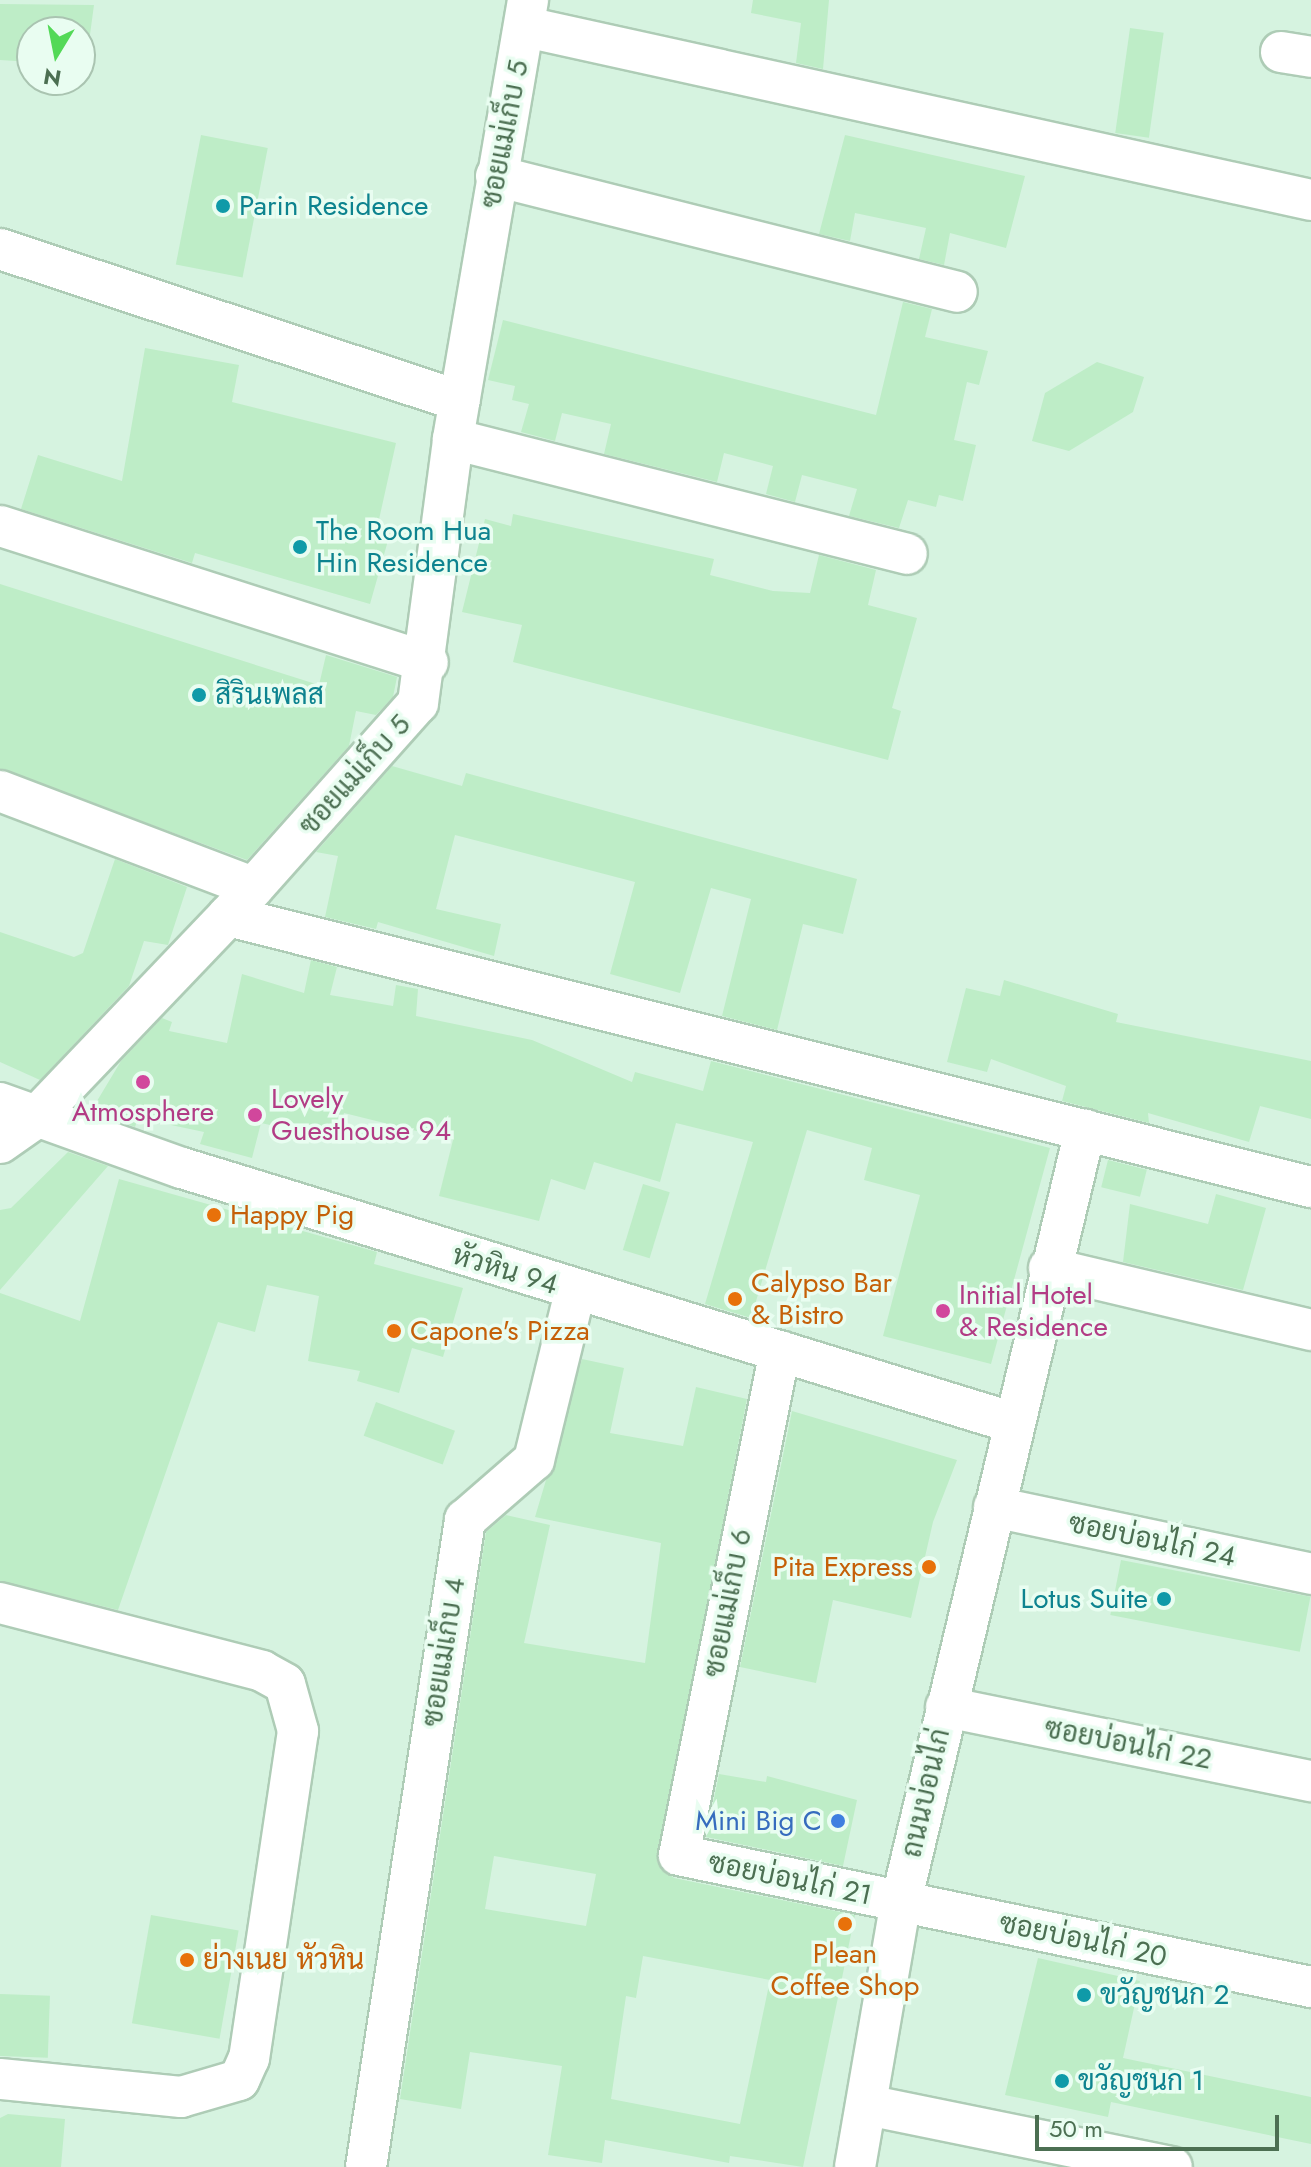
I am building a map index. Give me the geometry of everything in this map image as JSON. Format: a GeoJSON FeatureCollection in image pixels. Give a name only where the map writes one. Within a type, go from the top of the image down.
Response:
{"type":"FeatureCollection","features":[{"type":"Feature","properties":{"kind":"street","name":"ซอยแม่เก็บ 5"},"geometry":{"type":"LineString","coordinates":[[0,1143],[16,1112],[241,901],[409,718],[428,663],[456,420],[496,176],[527,14]]}},
{"type":"Feature","properties":{"kind":"street"},"geometry":{"type":"LineString","coordinates":[[527,14],[1311,200]]}},
{"type":"Feature","properties":{"kind":"street"},"geometry":{"type":"LineString","coordinates":[[496,176],[957,292]]}},
{"type":"Feature","properties":{"kind":"street"},"geometry":{"type":"LineString","coordinates":[[0,249],[456,420],[907,554]]}},
{"type":"Feature","properties":{"kind":"street"},"geometry":{"type":"LineString","coordinates":[[0,526],[428,663]]}},
{"type":"Feature","properties":{"kind":"street"},"geometry":{"type":"LineString","coordinates":[[0,791],[241,901],[1085,1130],[1311,1187]]}},
{"type":"Feature","properties":{"kind":"street","name":"หัวหิน 94"},"geometry":{"type":"LineString","coordinates":[[16,1112],[575,1292],[1014,1423]]}},
{"type":"Feature","properties":{"kind":"street","name":"ถนนบ่อนไก่"},"geometry":{"type":"LineString","coordinates":[[855,2167],[901,1902],[1049,1268],[1085,1130]]}},
{"type":"Feature","properties":{"kind":"street"},"geometry":{"type":"LineString","coordinates":[[1049,1268],[1311,1330]]}},
{"type":"Feature","properties":{"kind":"street","name":"ซอยแม่เก็บ 4"},"geometry":{"type":"LineString","coordinates":[[366,2167],[381,2046],[465,1520],[534,1460],[575,1292]]}},
{"type":"Feature","properties":{"kind":"street","name":"ซอยแม่เก็บ 6"},"geometry":{"type":"LineString","coordinates":[[679,1855],[780,1351]]}},
{"type":"Feature","properties":{"kind":"street","name":"ซอยบ่อนไก่ 24"},"geometry":{"type":"LineString","coordinates":[[994,1507],[1311,1574]]}},
{"type":"Feature","properties":{"kind":"street"},"geometry":{"type":"LineString","coordinates":[[0,1603],[262,1671],[285,1684],[298,1731],[249,2058],[239,2080],[181,2097],[0,2079]]}},
{"type":"Feature","properties":{"kind":"street","name":"ซอยบ่อนไก่ 22"},"geometry":{"type":"LineString","coordinates":[[946,1707],[1311,1781]]}},
{"type":"Feature","properties":{"kind":"street","name":"ซอยบ่อนไก่ 21"},"geometry":{"type":"LineString","coordinates":[[679,1855],[901,1902]]}},
{"type":"Feature","properties":{"kind":"street","name":"ซอยบ่อนไก่ 20"},"geometry":{"type":"LineString","coordinates":[[901,1902],[1311,1987]]}},
{"type":"Feature","properties":{"kind":"street"},"geometry":{"type":"LineString","coordinates":[[867,2105],[1172,2167]]}},
{"type":"Feature","properties":{"kind":"shaded area"},"geometry":{"type":"Polygon","coordinates":[[[0,0],[1311,0],[1311,2167],[0,2167],[0,0]]]}},
{"type":"Feature","properties":{"kind":"building"},"geometry":{"type":"Polygon","coordinates":[[[753,0],[829,0],[823,69],[796,63],[801,23],[751,13],[753,0]]]}},
{"type":"Feature","properties":{"kind":"building"},"geometry":{"type":"Polygon","coordinates":[[[0,4],[94,5],[93,16],[16,16],[16,61],[0,60],[0,4]]]}},
{"type":"Feature","properties":{"kind":"building"},"geometry":{"type":"Polygon","coordinates":[[[1130,28],[1164,33],[1149,138],[1115,133],[1130,28]]]}},
{"type":"Feature","properties":{"kind":"building","name":"Parin Residence"},"geometry":{"type":"Polygon","coordinates":[[[201,135],[268,148],[243,278],[176,265],[201,135]]]}},
{"type":"Feature","properties":{"kind":"building"},"geometry":{"type":"Polygon","coordinates":[[[845,135],[1025,176],[1006,248],[950,233],[944,265],[919,259],[926,228],[855,213],[850,241],[819,234],[845,135]]]}},
{"type":"Feature","properties":{"kind":"building"},"geometry":{"type":"Polygon","coordinates":[[[903,302],[932,309],[925,337],[988,351],[979,385],[967,382],[954,440],[976,445],[963,501],[939,495],[936,507],[908,500],[899,528],[849,516],[857,489],[802,475],[795,502],[766,494],[773,466],[724,453],[717,482],[604,454],[611,424],[562,413],[555,441],[521,432],[529,404],[512,400],[515,386],[488,380],[503,320],[876,415],[903,302]]]}},
{"type":"Feature","properties":{"kind":"building"},"geometry":{"type":"Polygon","coordinates":[[[145,348],[239,365],[232,402],[396,443],[376,533],[389,537],[370,604],[195,553],[192,563],[21,509],[38,455],[122,481],[145,348]]]}},
{"type":"Feature","properties":{"kind":"building"},"geometry":{"type":"Polygon","coordinates":[[[1097,362],[1144,377],[1133,412],[1069,451],[1032,441],[1045,393],[1097,362]]]}},
{"type":"Feature","properties":{"kind":"building"},"geometry":{"type":"Polygon","coordinates":[[[513,514],[714,559],[710,575],[773,591],[810,593],[819,555],[876,570],[868,605],[917,618],[892,708],[901,711],[888,760],[513,662],[522,625],[462,612],[485,519],[511,526],[513,514]]]}},
{"type":"Feature","properties":{"kind":"building"},"geometry":{"type":"Polygon","coordinates":[[[0,584],[319,685],[326,655],[397,677],[393,697],[376,715],[356,711],[349,746],[247,860],[0,769],[0,584]]]}},
{"type":"Feature","properties":{"kind":"building"},"geometry":{"type":"Polygon","coordinates":[[[392,766],[462,786],[466,773],[857,879],[843,934],[803,924],[777,1030],[722,1016],[751,899],[711,888],[680,993],[610,974],[635,882],[455,835],[436,909],[501,924],[494,956],[378,922],[376,929],[325,917],[338,856],[316,852],[392,766]]]}},
{"type":"Feature","properties":{"kind":"building"},"geometry":{"type":"Polygon","coordinates":[[[115,859],[187,887],[168,945],[144,941],[129,986],[40,1080],[0,1062],[0,932],[74,957],[83,953],[115,859]]]}},
{"type":"Feature","properties":{"kind":"building"},"geometry":{"type":"Polygon","coordinates":[[[311,960],[337,967],[330,995],[393,1006],[396,985],[418,989],[416,1016],[532,1040],[632,1082],[635,1072],[703,1091],[711,1061],[1050,1148],[991,1364],[883,1336],[920,1195],[864,1180],[872,1148],[807,1130],[751,1318],[705,1304],[753,1142],[676,1123],[660,1182],[594,1162],[585,1190],[551,1179],[539,1221],[439,1196],[453,1140],[344,1113],[338,1140],[261,1123],[252,1158],[200,1144],[204,1132],[138,1118],[135,1127],[91,1111],[121,1061],[162,1018],[172,1022],[169,1031],[227,1043],[242,974],[304,993],[311,960]]]}},
{"type":"Feature","properties":{"kind":"building"},"geometry":{"type":"Polygon","coordinates":[[[1004,980],[1118,1014],[1116,1022],[1311,1061],[1311,1119],[1260,1106],[1249,1142],[1148,1113],[1149,1123],[1062,1101],[1066,1086],[991,1059],[987,1072],[947,1062],[966,988],[1000,996],[1004,980]]]}},
{"type":"Feature","properties":{"kind":"building"},"geometry":{"type":"Polygon","coordinates":[[[68,1152],[108,1166],[0,1290],[0,1210],[11,1208],[68,1152]]]}},
{"type":"Feature","properties":{"kind":"building"},"geometry":{"type":"Polygon","coordinates":[[[1108,1160],[1147,1170],[1140,1197],[1101,1187],[1108,1160]]]}},
{"type":"Feature","properties":{"kind":"building"},"geometry":{"type":"Polygon","coordinates":[[[119,1179],[377,1252],[374,1264],[463,1288],[443,1357],[412,1348],[399,1393],[357,1381],[360,1371],[308,1361],[319,1296],[267,1285],[255,1332],[218,1322],[118,1610],[0,1581],[0,1293],[80,1321],[119,1179]]]}},
{"type":"Feature","properties":{"kind":"building"},"geometry":{"type":"Polygon","coordinates":[[[643,1184],[670,1192],[650,1258],[623,1250],[643,1184]]]}},
{"type":"Feature","properties":{"kind":"building"},"geometry":{"type":"Polygon","coordinates":[[[1216,1194],[1266,1208],[1243,1290],[1123,1262],[1130,1204],[1208,1224],[1216,1194]]]}},
{"type":"Feature","properties":{"kind":"building"},"geometry":{"type":"Polygon","coordinates":[[[582,1359],[624,1368],[610,1433],[683,1446],[696,1387],[747,1399],[657,1862],[674,1878],[855,1915],[803,2167],[730,2156],[729,2163],[605,2140],[602,2163],[548,2155],[562,2066],[470,2052],[461,2109],[400,2099],[486,1532],[506,1515],[550,1525],[524,1643],[645,1663],[661,1543],[535,1517],[582,1359]],[[494,1856],[485,1909],[586,1926],[596,1874],[494,1856]],[[643,1956],[636,1998],[626,1996],[611,2099],[740,2124],[770,1980],[643,1956]]]}},
{"type":"Feature","properties":{"kind":"building"},"geometry":{"type":"Polygon","coordinates":[[[376,1402],[455,1431],[443,1465],[364,1436],[376,1402]]]}},
{"type":"Feature","properties":{"kind":"building"},"geometry":{"type":"Polygon","coordinates":[[[792,1411],[957,1460],[933,1522],[911,1618],[833,1600],[816,1683],[740,1667],[792,1411]]]}},
{"type":"Feature","properties":{"kind":"building"},"geometry":{"type":"Polygon","coordinates":[[[1121,1560],[1310,1597],[1300,1652],[1110,1615],[1121,1560]]]}},
{"type":"Feature","properties":{"kind":"building"},"geometry":{"type":"Polygon","coordinates":[[[719,1774],[766,1782],[767,1776],[857,1800],[843,1866],[706,1837],[719,1774]]]}},
{"type":"Feature","properties":{"kind":"building"},"geometry":{"type":"Polygon","coordinates":[[[151,1915],[239,1930],[220,2039],[132,2023],[151,1915]]]}},
{"type":"Feature","properties":{"kind":"building"},"geometry":{"type":"Polygon","coordinates":[[[1038,1958],[1140,1981],[1123,2058],[1311,2097],[1311,2144],[1111,2102],[1108,2117],[1005,2095],[1038,1958]]]}},
{"type":"Feature","properties":{"kind":"building"},"geometry":{"type":"Polygon","coordinates":[[[0,1994],[50,1996],[48,2058],[0,2056],[0,1994]]]}},
{"type":"Feature","properties":{"kind":"building"},"geometry":{"type":"Polygon","coordinates":[[[8,2114],[65,2119],[61,2167],[0,2167],[0,2118],[8,2114]]]}},
{"type":"Feature","properties":{"kind":"place","name":"Parin Residence"},"geometry":{"type":"Point","coordinates":[223,206]}},
{"type":"Feature","properties":{"kind":"place","name":"The Room Hua Hin Residence"},"geometry":{"type":"Point","coordinates":[300,547]}},
{"type":"Feature","properties":{"kind":"place","name":"สิรินเพลส"},"geometry":{"type":"Point","coordinates":[199,695]}},
{"type":"Feature","properties":{"kind":"place","name":"Atmosphere"},"geometry":{"type":"Point","coordinates":[143,1082]}},
{"type":"Feature","properties":{"kind":"place","name":"Lovely Guesthouse 94"},"geometry":{"type":"Point","coordinates":[255,1115]}},
{"type":"Feature","properties":{"kind":"place","name":"Happy Pig"},"geometry":{"type":"Point","coordinates":[214,1215]}},
{"type":"Feature","properties":{"kind":"place","name":"Calypso Bar & Bistro"},"geometry":{"type":"Point","coordinates":[735,1299]}},
{"type":"Feature","properties":{"kind":"place","name":"Initial Hotel & Residence"},"geometry":{"type":"Point","coordinates":[943,1311]}},
{"type":"Feature","properties":{"kind":"place","name":"Capone's Pizza"},"geometry":{"type":"Point","coordinates":[394,1331]}},
{"type":"Feature","properties":{"kind":"place","name":"Pita Express"},"geometry":{"type":"Point","coordinates":[929,1567]}},
{"type":"Feature","properties":{"kind":"place","name":"Lotus Suite"},"geometry":{"type":"Point","coordinates":[1164,1599]}},
{"type":"Feature","properties":{"kind":"place","name":"Mini Big C"},"geometry":{"type":"Point","coordinates":[838,1821]}},
{"type":"Feature","properties":{"kind":"place","name":"Plean Coffee Shop"},"geometry":{"type":"Point","coordinates":[845,1924]}},
{"type":"Feature","properties":{"kind":"place","name":"ย่างเนย หัวหิน"},"geometry":{"type":"Point","coordinates":[187,1960]}},
{"type":"Feature","properties":{"kind":"place","name":"ขวัญชนก 2"},"geometry":{"type":"Point","coordinates":[1084,1995]}},
{"type":"Feature","properties":{"kind":"place","name":"ขวัญชนก 1"},"geometry":{"type":"Point","coordinates":[1062,2081]}}]}
